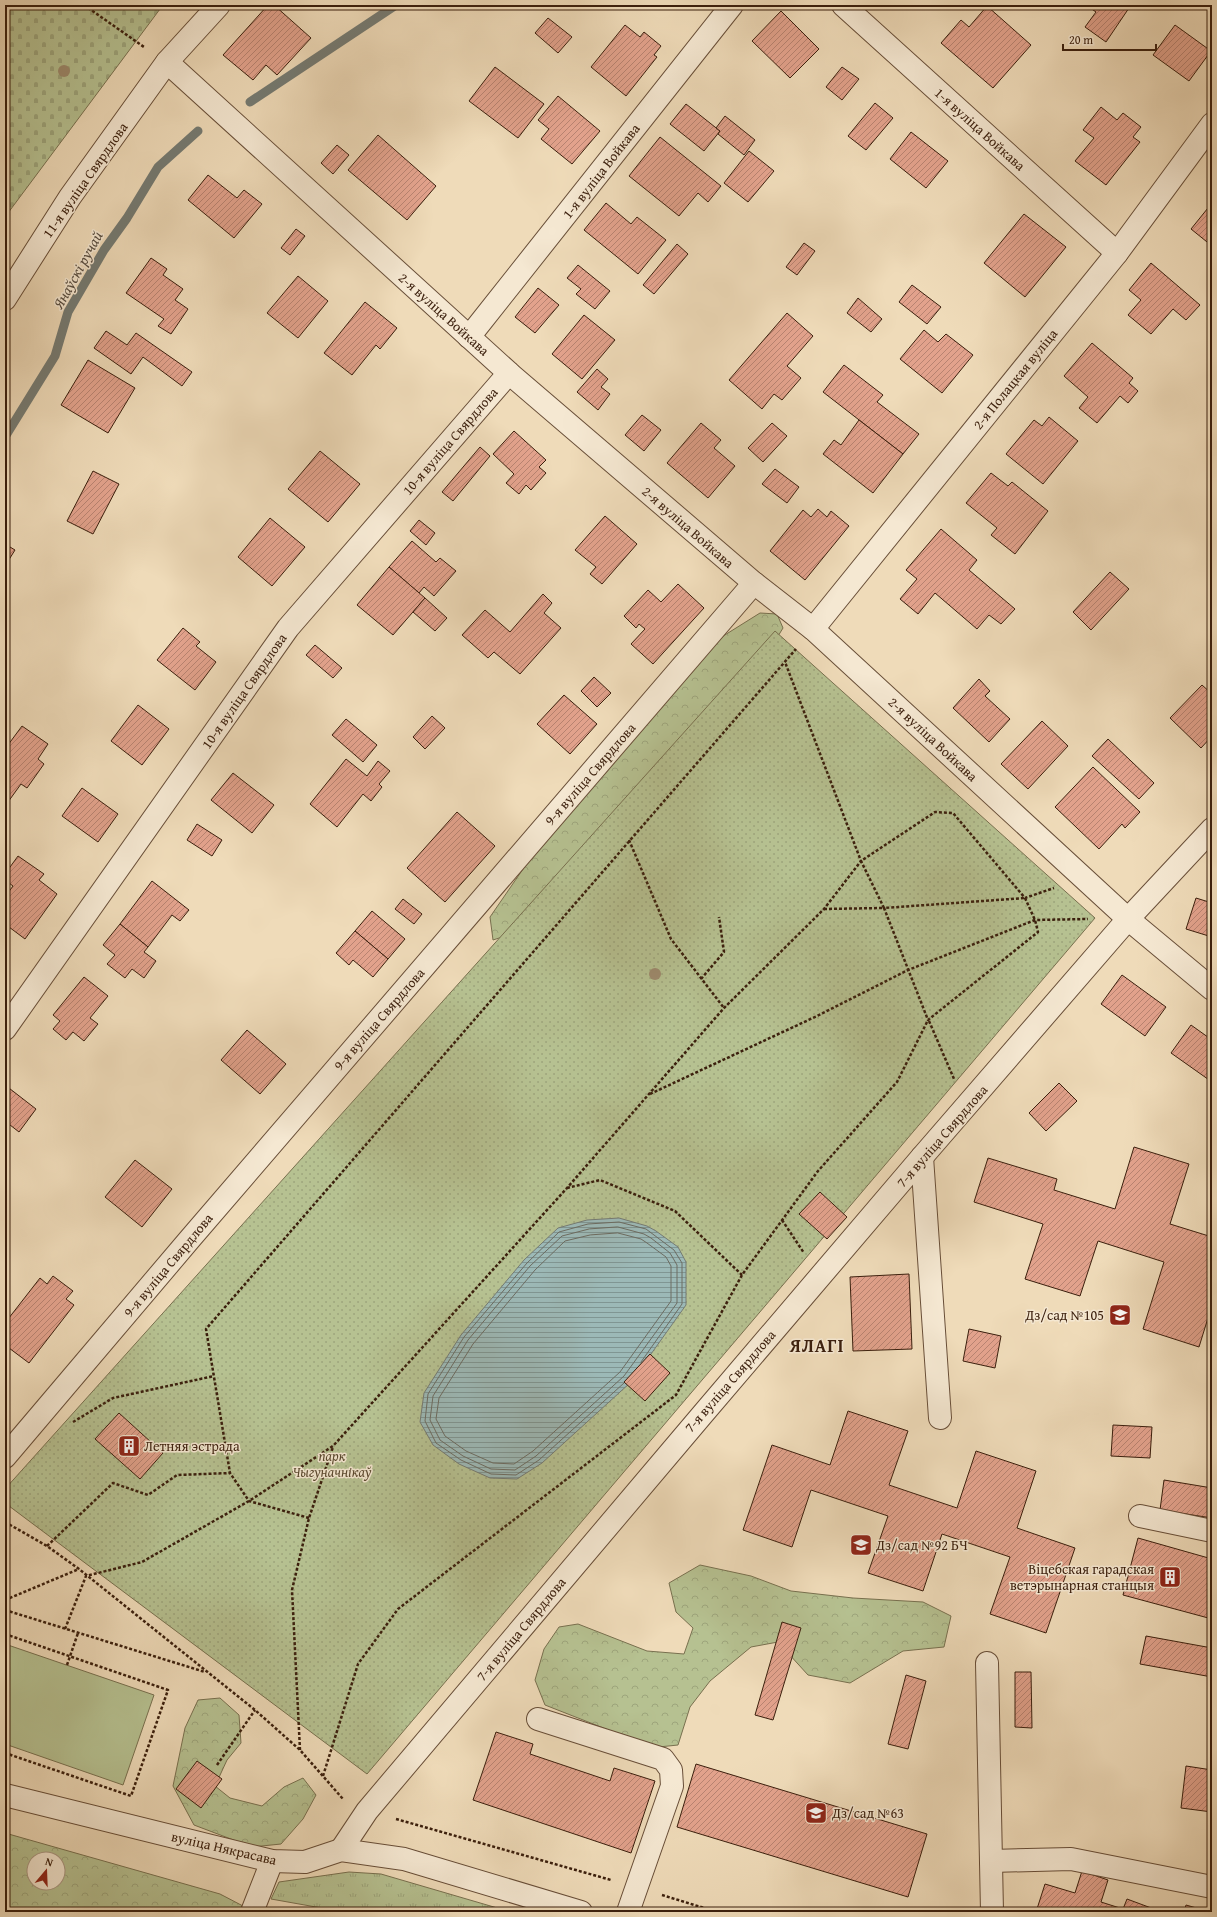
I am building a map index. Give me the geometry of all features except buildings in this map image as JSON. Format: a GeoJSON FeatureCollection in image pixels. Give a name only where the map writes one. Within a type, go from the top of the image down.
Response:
{"type":"FeatureCollection","features":[{"type":"Feature","properties":{"kind":"street","name":"11-я вуліца Свярдлова"},"geometry":{"type":"LineString","coordinates":[[5,299],[70,197],[167,62],[219,5]]}},
{"type":"Feature","properties":{"kind":"street","name":"1-я вуліца Войкава"},"geometry":{"type":"LineString","coordinates":[[469,337],[732,5]]}},
{"type":"Feature","properties":{"kind":"street","name":"1-я вуліца Войкава"},"geometry":{"type":"LineString","coordinates":[[843,5],[1117,254]]}},
{"type":"Feature","properties":{"kind":"street","name":"2-я вуліца Войкава"},"geometry":{"type":"LineString","coordinates":[[167,62],[509,373],[754,584],[813,629],[1128,919],[1212,989]]}},
{"type":"Feature","properties":{"kind":"street","name":"2-я Полацкая вуліца"},"geometry":{"type":"LineString","coordinates":[[813,629],[1117,254],[1212,124]]}},
{"type":"Feature","properties":{"kind":"street","name":"10-я вуліца Свярдлова"},"geometry":{"type":"LineString","coordinates":[[5,1029],[288,628],[509,373]]}},
{"type":"Feature","properties":{"kind":"street","name":"9-я вуліца Свярдлова"},"geometry":{"type":"LineString","coordinates":[[5,1457],[194,1234],[754,584]]}},
{"type":"Feature","properties":{"kind":"street","name":"7-я вуліца Свярдлова"},"geometry":{"type":"LineString","coordinates":[[341,1850],[367,1811],[922,1157],[966,1108],[1128,919],[1212,829]]}},
{"type":"Feature","properties":{"kind":"street"},"geometry":{"type":"LineString","coordinates":[[922,1157],[940,1418]]}},
{"type":"Feature","properties":{"kind":"street"},"geometry":{"type":"LineString","coordinates":[[1140,1516],[1212,1531]]}},
{"type":"Feature","properties":{"kind":"street"},"geometry":{"type":"LineString","coordinates":[[987,1663],[992,1912]]}},
{"type":"Feature","properties":{"kind":"street"},"geometry":{"type":"LineString","coordinates":[[538,1719],[663,1759],[671,1770],[672,1786],[628,1912]]}},
{"type":"Feature","properties":{"kind":"street","name":"вуліца Някрасава"},"geometry":{"type":"LineString","coordinates":[[5,1795],[272,1861],[305,1862],[341,1850],[404,1859],[581,1912]]}},
{"type":"Feature","properties":{"kind":"street"},"geometry":{"type":"LineString","coordinates":[[991,1861],[1071,1859],[1212,1887]]}},
{"type":"Feature","properties":{"kind":"street"},"geometry":{"type":"LineString","coordinates":[[252,1912],[272,1861]]}},
{"type":"Feature","properties":{"kind":"path"},"geometry":{"type":"LineString","coordinates":[[84,5],[167,62]]}},
{"type":"Feature","properties":{"kind":"path"},"geometry":{"type":"LineString","coordinates":[[309,1518],[249,1502],[230,1473],[206,1328],[813,629]]}},
{"type":"Feature","properties":{"kind":"path"},"geometry":{"type":"LineString","coordinates":[[785,662],[861,861],[884,908],[928,1020],[966,1108]]}},
{"type":"Feature","properties":{"kind":"path"},"geometry":{"type":"LineString","coordinates":[[86,1576],[142,1562],[249,1502],[333,1446],[567,1188],[724,1008],[824,909],[861,861],[935,812],[953,813],[1025,898],[1035,920],[1038,932],[928,1020],[897,1082],[818,1171],[742,1275],[676,1395],[398,1609],[358,1664],[323,1776]]}},
{"type":"Feature","properties":{"kind":"path"},"geometry":{"type":"LineString","coordinates":[[629,840],[671,939],[724,1008]]}},
{"type":"Feature","properties":{"kind":"path"},"geometry":{"type":"LineString","coordinates":[[824,909],[884,908],[1025,898]]}},
{"type":"Feature","properties":{"kind":"path"},"geometry":{"type":"LineString","coordinates":[[702,980],[724,952],[719,917]]}},
{"type":"Feature","properties":{"kind":"path"},"geometry":{"type":"LineString","coordinates":[[648,1095],[817,1016],[908,970],[1035,920],[1128,919]]}},
{"type":"Feature","properties":{"kind":"path"},"geometry":{"type":"LineString","coordinates":[[567,1188],[600,1180],[675,1211],[742,1275]]}},
{"type":"Feature","properties":{"kind":"path"},"geometry":{"type":"LineString","coordinates":[[782,1220],[820,1277]]}},
{"type":"Feature","properties":{"kind":"path"},"geometry":{"type":"LineString","coordinates":[[66,1426],[113,1398],[214,1376]]}},
{"type":"Feature","properties":{"kind":"path"},"geometry":{"type":"LineString","coordinates":[[300,1750],[292,1590],[309,1518],[333,1446]]}},
{"type":"Feature","properties":{"kind":"path"},"geometry":{"type":"LineString","coordinates":[[47,1546],[113,1483],[148,1495],[177,1475],[230,1473]]}},
{"type":"Feature","properties":{"kind":"path"},"geometry":{"type":"LineString","coordinates":[[5,1522],[47,1546],[80,1569],[86,1576],[255,1710],[300,1750],[343,1799],[367,1811],[636,1887],[717,1912]]}},
{"type":"Feature","properties":{"kind":"path"},"geometry":{"type":"LineString","coordinates":[[5,1600],[80,1569]]}},
{"type":"Feature","properties":{"kind":"path"},"geometry":{"type":"LineString","coordinates":[[65,1629],[86,1576]]}},
{"type":"Feature","properties":{"kind":"path"},"geometry":{"type":"LineString","coordinates":[[5,1610],[208,1672]]}},
{"type":"Feature","properties":{"kind":"path"},"geometry":{"type":"LineString","coordinates":[[66,1666],[78,1633]]}},
{"type":"Feature","properties":{"kind":"path"},"geometry":{"type":"LineString","coordinates":[[5,1634],[168,1690],[131,1796],[5,1752]]}},
{"type":"Feature","properties":{"kind":"path"},"geometry":{"type":"LineString","coordinates":[[217,1764],[255,1710]]}},
{"type":"Feature","properties":{"kind":"green space"},"geometry":{"type":"Polygon","coordinates":[[[5,5],[163,5],[5,217],[5,5]]]}},
{"type":"Feature","properties":{"kind":"green space"},"geometry":{"type":"Polygon","coordinates":[[[760,613],[777,614],[783,628],[761,664],[539,925],[493,940],[490,917],[543,840],[720,638],[760,613]]]}},
{"type":"Feature","properties":{"kind":"green space","name":"парк Чыгуначнікаў"},"geometry":{"type":"Polygon","coordinates":[[[775,631],[1095,918],[367,1774],[5,1503],[5,1489],[775,631]]]}},
{"type":"Feature","properties":{"kind":"green space"},"geometry":{"type":"Polygon","coordinates":[[[700,1565],[751,1576],[791,1591],[853,1598],[923,1602],[951,1616],[944,1647],[903,1651],[850,1683],[808,1675],[778,1642],[751,1647],[710,1681],[690,1707],[678,1745],[649,1748],[545,1705],[535,1680],[544,1649],[559,1627],[578,1624],[647,1651],[684,1654],[693,1628],[676,1612],[669,1583],[700,1565]]]}},
{"type":"Feature","properties":{"kind":"green space"},"geometry":{"type":"Polygon","coordinates":[[[5,1644],[154,1695],[123,1785],[5,1744],[5,1644]]]}},
{"type":"Feature","properties":{"kind":"green space"},"geometry":{"type":"Polygon","coordinates":[[[220,1698],[239,1715],[241,1743],[227,1760],[215,1786],[230,1798],[262,1806],[284,1787],[303,1778],[316,1795],[303,1819],[281,1844],[252,1847],[194,1825],[173,1786],[185,1728],[198,1700],[220,1698]]]}},
{"type":"Feature","properties":{"kind":"green space"},"geometry":{"type":"Polygon","coordinates":[[[5,1833],[220,1894],[243,1906],[241,1912],[5,1912],[5,1833]]]}},
{"type":"Feature","properties":{"kind":"green space"},"geometry":{"type":"Polygon","coordinates":[[[349,1872],[381,1874],[511,1912],[344,1912],[271,1899],[279,1882],[349,1872]]]}},
{"type":"Feature","properties":{"kind":"water"},"geometry":{"type":"Polygon","coordinates":[[[619,1218],[647,1226],[656,1231],[678,1247],[686,1262],[686,1305],[631,1382],[542,1463],[517,1479],[490,1478],[459,1464],[433,1445],[420,1422],[424,1393],[461,1335],[524,1260],[558,1228],[587,1220],[619,1218]]]}},
{"type":"Feature","properties":{"kind":"waterway","name":"Янаўскі ручай"},"geometry":{"type":"LineString","coordinates":[[250,102],[396,5]]}},
{"type":"Feature","properties":{"kind":"waterway","name":"Янаўскі ручай"},"geometry":{"type":"LineString","coordinates":[[5,437],[55,356],[68,312],[104,250],[127,218],[158,167],[198,131]]}},
{"type":"Feature","properties":{"kind":"place","name":"Дз/сад №105"},"geometry":{"type":"Point","coordinates":[1120,1315]}},
{"type":"Feature","properties":{"kind":"place","name":"Летняя эстрада"},"geometry":{"type":"Point","coordinates":[129,1446]}},
{"type":"Feature","properties":{"kind":"place","name":"Дз/сад №92 БЧ"},"geometry":{"type":"Point","coordinates":[861,1545]}},
{"type":"Feature","properties":{"kind":"place","name":"Віцебская гарадская ветэрынарная станцыя"},"geometry":{"type":"Point","coordinates":[1170,1577]}},
{"type":"Feature","properties":{"kind":"place","name":"Дз/сад №63"},"geometry":{"type":"Point","coordinates":[816,1813]}},
{"type":"Feature","properties":{"kind":"district","name":"ЯЛАГІ"},"geometry":{"type":"Point","coordinates":[817,1346]}}]}
